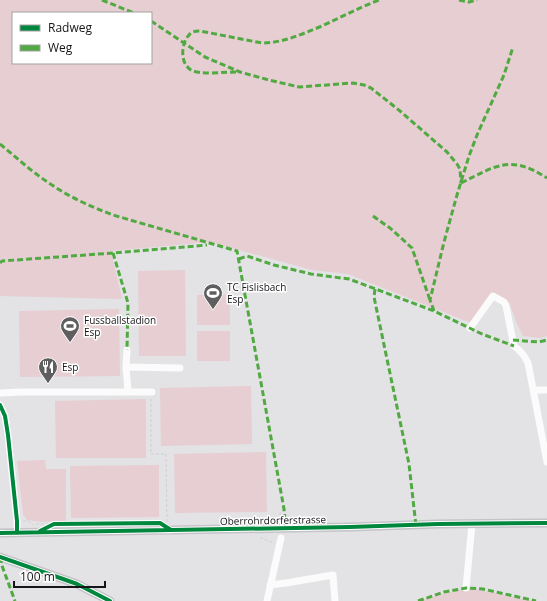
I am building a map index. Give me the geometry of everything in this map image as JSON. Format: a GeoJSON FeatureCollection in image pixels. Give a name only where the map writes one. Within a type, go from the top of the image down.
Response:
{"type":"FeatureCollection","features":[{"type":"Feature","properties":{"kind":"main road","name":"Oberrohrdorferstrasse"},"geometry":{"type":"LineString","coordinates":[[0,536],[37,532],[547,523]]}},
{"type":"Feature","properties":{"kind":"main road"},"geometry":{"type":"LineString","coordinates":[[0,557],[77,584],[110,601]]}},
{"type":"Feature","properties":{"kind":"street"},"geometry":{"type":"LineString","coordinates":[[470,328],[493,296],[504,302],[514,346],[525,356],[528,363],[547,462]]}},
{"type":"Feature","properties":{"kind":"street"},"geometry":{"type":"LineString","coordinates":[[127,350],[126,367],[128,391]]}},
{"type":"Feature","properties":{"kind":"street"},"geometry":{"type":"LineString","coordinates":[[126,367],[180,368]]}},
{"type":"Feature","properties":{"kind":"street"},"geometry":{"type":"LineString","coordinates":[[533,390],[547,390]]}},
{"type":"Feature","properties":{"kind":"street"},"geometry":{"type":"LineString","coordinates":[[0,393],[152,392]]}},
{"type":"Feature","properties":{"kind":"street"},"geometry":{"type":"LineString","coordinates":[[0,404],[5,416],[8,435],[17,533]]}},
{"type":"Feature","properties":{"kind":"street"},"geometry":{"type":"LineString","coordinates":[[0,436],[8,435]]}},
{"type":"Feature","properties":{"kind":"street"},"geometry":{"type":"LineString","coordinates":[[466,588],[472,524]]}},
{"type":"Feature","properties":{"kind":"street"},"geometry":{"type":"LineString","coordinates":[[267,601],[280,541]]}},
{"type":"Feature","properties":{"kind":"street"},"geometry":{"type":"LineString","coordinates":[[270,585],[333,575],[335,601]]}},
{"type":"Feature","properties":{"kind":"path"},"geometry":{"type":"LineString","coordinates":[[152,392],[150,454],[166,454],[167,522]]}},
{"type":"Feature","properties":{"kind":"path"},"geometry":{"type":"LineString","coordinates":[[255,520],[280,519],[280,513],[284,509]]}},
{"type":"Feature","properties":{"kind":"path"},"geometry":{"type":"LineString","coordinates":[[37,532],[54,524]]}},
{"type":"Feature","properties":{"kind":"path"},"geometry":{"type":"LineString","coordinates":[[257,536],[280,541]]}},
{"type":"Feature","properties":{"kind":"shaded area"},"geometry":{"type":"Polygon","coordinates":[[[0,0],[547,0],[547,336],[540,338],[523,336],[509,302],[491,292],[471,323],[348,274],[312,270],[210,242],[111,251],[122,299],[0,296],[0,0]]]}},
{"type":"Feature","properties":{"kind":"shaded area"},"geometry":{"type":"Polygon","coordinates":[[[185,270],[186,356],[139,356],[138,271],[185,270]]]}},
{"type":"Feature","properties":{"kind":"shaded area","name":"TC Fislisbach Esp"},"geometry":{"type":"Polygon","coordinates":[[[230,294],[230,325],[197,325],[197,295],[230,294]]]}},
{"type":"Feature","properties":{"kind":"shaded area","name":"Fussballstadion Esp"},"geometry":{"type":"Polygon","coordinates":[[[119,309],[120,376],[20,377],[19,311],[119,309]]]}},
{"type":"Feature","properties":{"kind":"shaded area","name":"TC Fislisbach Esp"},"geometry":{"type":"Polygon","coordinates":[[[197,331],[230,331],[230,361],[197,361],[197,331]]]}},
{"type":"Feature","properties":{"kind":"shaded area"},"geometry":{"type":"Polygon","coordinates":[[[251,386],[252,444],[161,446],[160,388],[251,386]]]}},
{"type":"Feature","properties":{"kind":"shaded area"},"geometry":{"type":"Polygon","coordinates":[[[146,399],[146,458],[56,458],[55,401],[146,399]]]}},
{"type":"Feature","properties":{"kind":"shaded area"},"geometry":{"type":"Polygon","coordinates":[[[266,452],[267,512],[175,513],[174,454],[266,452]]]}},
{"type":"Feature","properties":{"kind":"shaded area"},"geometry":{"type":"Polygon","coordinates":[[[45,460],[46,469],[66,469],[66,521],[42,522],[27,520],[23,514],[17,461],[45,460]]]}},
{"type":"Feature","properties":{"kind":"shaded area"},"geometry":{"type":"Polygon","coordinates":[[[159,465],[159,517],[71,518],[70,466],[159,465]]]}},
{"type":"Feature","properties":{"kind":"shaded area"},"geometry":{"type":"Polygon","coordinates":[[[470,588],[534,601],[419,601],[470,588]]]}},
{"type":"Feature","properties":{"kind":"marked path"},"geometry":{"type":"LineString","coordinates":[[102,0],[132,12]]}},
{"type":"Feature","properties":{"kind":"marked path"},"geometry":{"type":"LineString","coordinates":[[236,72],[206,73],[191,70],[187,67],[183,57],[183,46],[185,41],[192,32],[200,31],[262,43],[270,43],[292,38],[379,0]]}},
{"type":"Feature","properties":{"kind":"marked path"},"geometry":{"type":"LineString","coordinates":[[459,0],[469,2],[477,0]]}},
{"type":"Feature","properties":{"kind":"marked path"},"geometry":{"type":"LineString","coordinates":[[152,22],[205,57],[240,72],[299,87],[353,83],[371,88],[447,152],[460,169],[461,183]]}},
{"type":"Feature","properties":{"kind":"marked path"},"geometry":{"type":"LineString","coordinates":[[434,311],[430,300],[457,195],[469,156],[504,75],[513,47]]}},
{"type":"Feature","properties":{"kind":"marked path"},"geometry":{"type":"LineString","coordinates":[[0,144],[45,180],[67,194],[89,205],[113,215],[237,251],[284,509],[286,528]]}},
{"type":"Feature","properties":{"kind":"marked path"},"geometry":{"type":"LineString","coordinates":[[461,183],[503,165],[523,166],[547,178]]}},
{"type":"Feature","properties":{"kind":"marked path"},"geometry":{"type":"LineString","coordinates":[[373,216],[390,228],[412,248],[430,300]]}},
{"type":"Feature","properties":{"kind":"marked path"},"geometry":{"type":"LineString","coordinates":[[0,263],[2,261],[207,245]]}},
{"type":"Feature","properties":{"kind":"marked path"},"geometry":{"type":"LineString","coordinates":[[113,253],[128,303],[127,350]]}},
{"type":"Feature","properties":{"kind":"marked path"},"geometry":{"type":"LineString","coordinates":[[239,259],[247,256],[274,265],[311,274],[349,279],[434,311],[482,334],[514,346]]}},
{"type":"Feature","properties":{"kind":"marked path"},"geometry":{"type":"LineString","coordinates":[[375,289],[374,297],[409,464],[416,526]]}},
{"type":"Feature","properties":{"kind":"marked path"},"geometry":{"type":"LineString","coordinates":[[513,340],[539,342],[547,340]]}},
{"type":"Feature","properties":{"kind":"marked path"},"geometry":{"type":"LineString","coordinates":[[2,557],[1,563],[15,601]]}},
{"type":"Feature","properties":{"kind":"marked path"},"geometry":{"type":"LineString","coordinates":[[418,601],[444,592],[466,588],[483,589],[536,601]]}},
{"type":"Feature","properties":{"kind":"cycle path"},"geometry":{"type":"LineString","coordinates":[[0,405],[5,416],[8,435],[17,533]]}},
{"type":"Feature","properties":{"kind":"cycle path"},"geometry":{"type":"LineString","coordinates":[[40,531],[54,524],[160,523],[171,530]]}},
{"type":"Feature","properties":{"kind":"cycle path"},"geometry":{"type":"LineString","coordinates":[[0,533],[547,523]]}},
{"type":"Feature","properties":{"kind":"cycle path"},"geometry":{"type":"LineString","coordinates":[[0,557],[77,584],[110,601]]}},
{"type":"Feature","properties":{"kind":"place","name":"TC Fislisbach Esp"},"geometry":{"type":"Point","coordinates":[213,310]}},
{"type":"Feature","properties":{"kind":"place","name":"Fussballstadion Esp"},"geometry":{"type":"Point","coordinates":[70,343]}},
{"type":"Feature","properties":{"kind":"place","name":"Esp"},"geometry":{"type":"Point","coordinates":[48,384]}}]}
